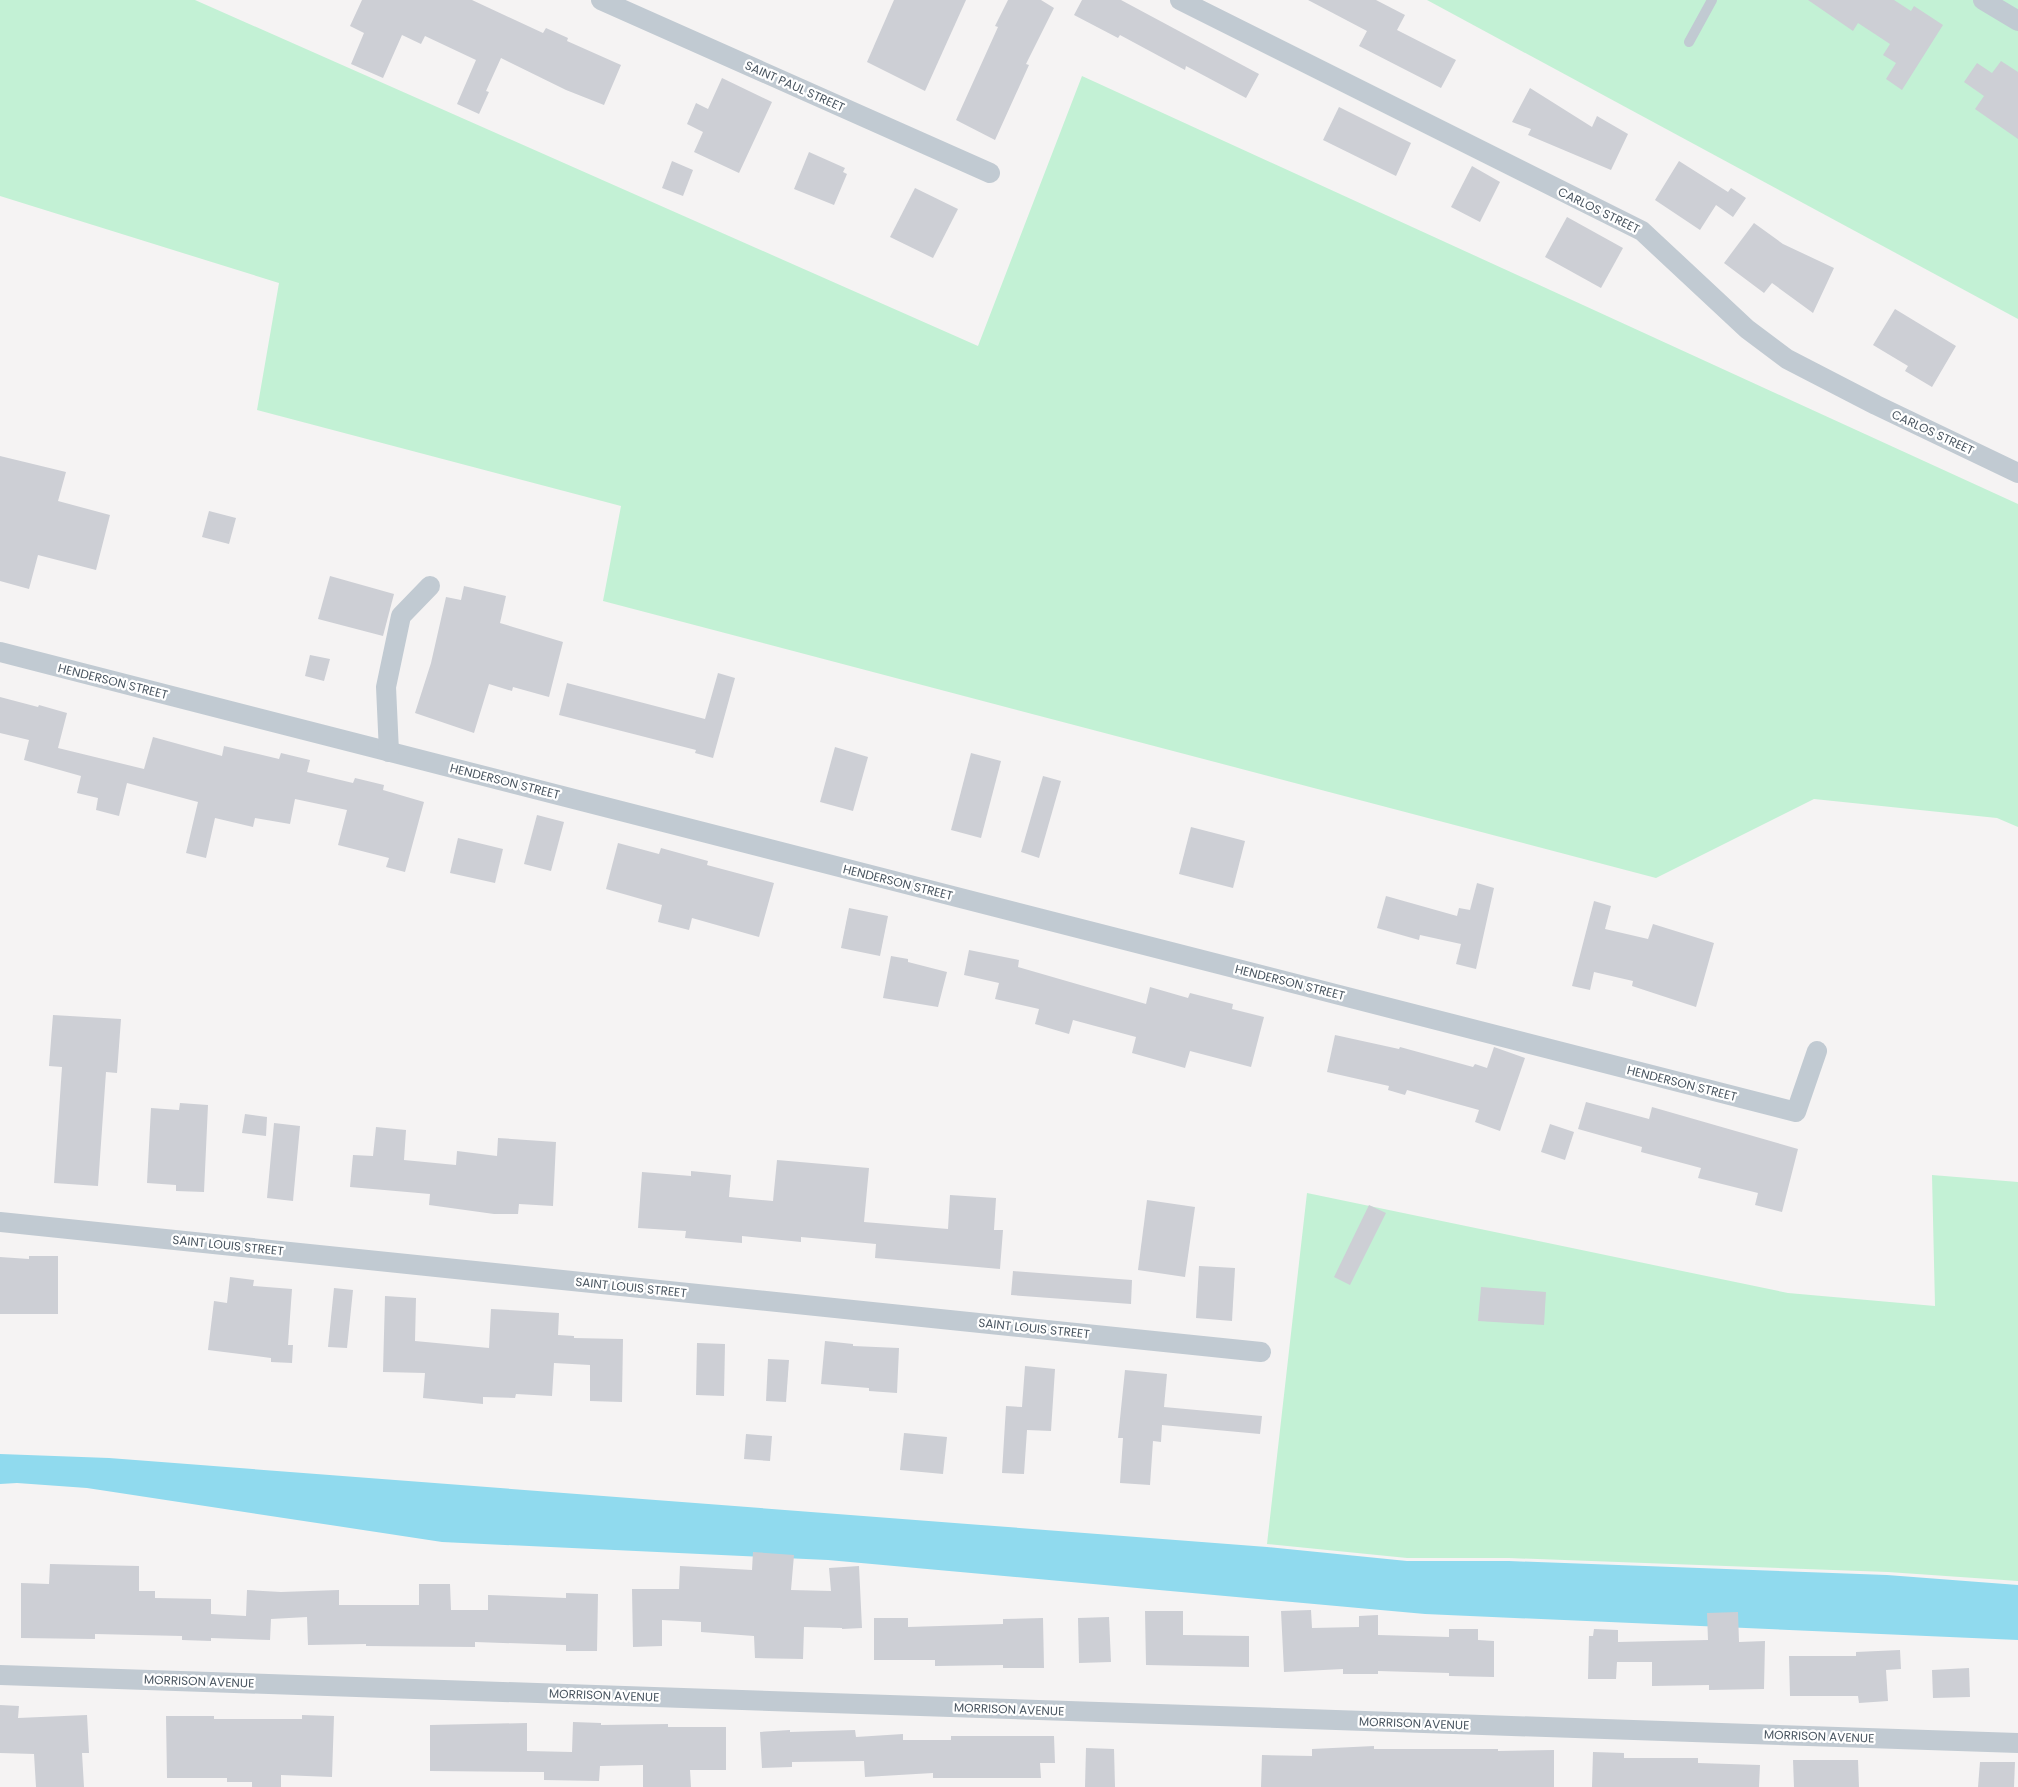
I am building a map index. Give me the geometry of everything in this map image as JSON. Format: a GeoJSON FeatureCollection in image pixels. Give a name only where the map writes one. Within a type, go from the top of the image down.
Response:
{"type":"FeatureCollection","features":[{"type":"Feature","properties":{"kind":"street","name":"SAINT PAUL STREET"},"geometry":{"type":"LineString","coordinates":[[601,0],[990,172]]}},
{"type":"Feature","properties":{"kind":"street","name":"CARLOS STREET"},"geometry":{"type":"LineString","coordinates":[[1180,0],[1642,231],[1747,329],[1787,359],[1876,405],[2018,473]]}},
{"type":"Feature","properties":{"kind":"street"},"geometry":{"type":"LineString","coordinates":[[1983,0],[2018,21]]}},
{"type":"Feature","properties":{"kind":"street"},"geometry":{"type":"LineString","coordinates":[[389,752],[386,687],[401,616],[430,586]]}},
{"type":"Feature","properties":{"kind":"street","name":"HENDERSON STREET"},"geometry":{"type":"LineString","coordinates":[[0,652],[1796,1112],[1817,1051]]}},
{"type":"Feature","properties":{"kind":"street","name":"SAINT LOUIS STREET"},"geometry":{"type":"LineString","coordinates":[[0,1222],[1261,1352]]}},
{"type":"Feature","properties":{"kind":"street","name":"MORRISON AVENUE"},"geometry":{"type":"LineString","coordinates":[[0,1675],[2018,1743]]}},
{"type":"Feature","properties":{"kind":"lane"},"geometry":{"type":"LineString","coordinates":[[1689,42],[1712,0]]}},
{"type":"Feature","properties":{"kind":"green space"},"geometry":{"type":"Polygon","coordinates":[[[0,0],[195,0],[978,346],[1082,76],[2018,504],[2018,827],[1997,818],[1814,799],[1656,878],[603,601],[621,506],[257,410],[279,283],[0,196],[0,0]]]}},
{"type":"Feature","properties":{"kind":"green space"},"geometry":{"type":"Polygon","coordinates":[[[1427,0],[2018,0],[2018,319],[1427,0]]]}},
{"type":"Feature","properties":{"kind":"green space"},"geometry":{"type":"Polygon","coordinates":[[[1932,1175],[2018,1182],[2018,1581],[1888,1572],[1509,1558],[1407,1558],[1267,1544],[1307,1193],[1788,1293],[1935,1306],[1932,1175]]]}},
{"type":"Feature","properties":{"kind":"water"},"geometry":{"type":"Polygon","coordinates":[[[0,1454],[109,1458],[1267,1547],[1407,1561],[1509,1561],[1887,1575],[2018,1585],[2018,1640],[1425,1614],[828,1560],[442,1542],[87,1488],[17,1483],[0,1484],[0,1454]]]}},
{"type":"Feature","properties":{"kind":"building"},"geometry":{"type":"Polygon","coordinates":[[[362,0],[472,0],[543,33],[546,28],[568,38],[567,41],[621,65],[604,105],[566,90],[501,58],[486,91],[489,92],[479,114],[457,104],[476,60],[425,36],[421,44],[402,35],[383,78],[351,64],[364,33],[350,26],[362,0]]]}},
{"type":"Feature","properties":{"kind":"building"},"geometry":{"type":"Polygon","coordinates":[[[894,0],[966,0],[925,91],[867,62],[894,0]]]}},
{"type":"Feature","properties":{"kind":"building"},"geometry":{"type":"Polygon","coordinates":[[[1008,0],[1041,0],[1054,8],[1026,64],[1029,65],[995,140],[956,120],[998,27],[995,26],[1008,0]]]}},
{"type":"Feature","properties":{"kind":"building"},"geometry":{"type":"Polygon","coordinates":[[[1082,0],[1121,0],[1259,74],[1246,98],[1186,66],[1185,70],[1120,35],[1118,38],[1074,15],[1082,0]]]}},
{"type":"Feature","properties":{"kind":"building"},"geometry":{"type":"Polygon","coordinates":[[[1308,0],[1376,0],[1405,15],[1397,30],[1456,60],[1441,88],[1359,46],[1367,31],[1308,0]]]}},
{"type":"Feature","properties":{"kind":"building"},"geometry":{"type":"Polygon","coordinates":[[[1808,0],[1894,0],[1911,11],[1914,6],[1943,25],[1902,90],[1886,79],[1896,63],[1883,55],[1890,44],[1858,23],[1853,31],[1808,0]]]}},
{"type":"Feature","properties":{"kind":"building"},"geometry":{"type":"Polygon","coordinates":[[[2001,61],[2018,72],[2018,139],[1975,109],[1984,96],[1964,82],[1977,63],[1992,73],[2001,61]]]}},
{"type":"Feature","properties":{"kind":"building"},"geometry":{"type":"Polygon","coordinates":[[[722,78],[772,102],[739,173],[694,152],[703,132],[687,124],[696,103],[708,109],[722,78]]]}},
{"type":"Feature","properties":{"kind":"building"},"geometry":{"type":"Polygon","coordinates":[[[1530,88],[1592,127],[1597,116],[1628,134],[1611,170],[1528,135],[1531,129],[1512,122],[1530,88]]]}},
{"type":"Feature","properties":{"kind":"building"},"geometry":{"type":"Polygon","coordinates":[[[1339,107],[1411,143],[1396,176],[1323,140],[1339,107]]]}},
{"type":"Feature","properties":{"kind":"building"},"geometry":{"type":"Polygon","coordinates":[[[809,152],[845,168],[843,172],[847,174],[834,205],[794,189],[809,152]]]}},
{"type":"Feature","properties":{"kind":"building"},"geometry":{"type":"Polygon","coordinates":[[[672,161],[693,170],[683,196],[662,188],[672,161]]]}},
{"type":"Feature","properties":{"kind":"building"},"geometry":{"type":"Polygon","coordinates":[[[1679,161],[1728,192],[1731,188],[1746,198],[1733,217],[1716,205],[1700,230],[1655,200],[1679,161]]]}},
{"type":"Feature","properties":{"kind":"building"},"geometry":{"type":"Polygon","coordinates":[[[1472,166],[1500,182],[1480,222],[1451,207],[1472,166]]]}},
{"type":"Feature","properties":{"kind":"building"},"geometry":{"type":"Polygon","coordinates":[[[915,188],[958,209],[933,258],[890,237],[915,188]]]}},
{"type":"Feature","properties":{"kind":"building"},"geometry":{"type":"Polygon","coordinates":[[[1567,217],[1623,248],[1601,288],[1545,257],[1567,217]]]}},
{"type":"Feature","properties":{"kind":"building"},"geometry":{"type":"Polygon","coordinates":[[[1754,223],[1783,244],[1834,268],[1813,313],[1772,283],[1764,293],[1724,263],[1754,223]]]}},
{"type":"Feature","properties":{"kind":"building"},"geometry":{"type":"Polygon","coordinates":[[[1895,309],[1956,346],[1932,387],[1905,371],[1908,366],[1873,345],[1895,309]]]}},
{"type":"Feature","properties":{"kind":"building"},"geometry":{"type":"Polygon","coordinates":[[[0,456],[66,472],[58,501],[110,515],[96,570],[38,555],[29,589],[0,581],[0,456]]]}},
{"type":"Feature","properties":{"kind":"building"},"geometry":{"type":"Polygon","coordinates":[[[209,511],[236,518],[229,544],[202,537],[209,511]]]}},
{"type":"Feature","properties":{"kind":"building"},"geometry":{"type":"Polygon","coordinates":[[[330,576],[394,594],[383,636],[318,619],[330,576]]]}},
{"type":"Feature","properties":{"kind":"building"},"geometry":{"type":"Polygon","coordinates":[[[464,586],[506,596],[500,623],[563,642],[549,697],[513,687],[512,691],[489,684],[474,733],[415,713],[431,663],[446,597],[461,600],[464,586]]]}},
{"type":"Feature","properties":{"kind":"building"},"geometry":{"type":"Polygon","coordinates":[[[310,655],[330,659],[324,681],[305,676],[310,655]]]}},
{"type":"Feature","properties":{"kind":"building"},"geometry":{"type":"Polygon","coordinates":[[[718,673],[735,678],[713,758],[695,753],[696,750],[559,715],[567,683],[705,719],[718,673]]]}},
{"type":"Feature","properties":{"kind":"building"},"geometry":{"type":"Polygon","coordinates":[[[0,697],[67,713],[58,748],[144,769],[153,737],[222,756],[224,746],[279,759],[281,753],[310,760],[307,772],[353,783],[355,778],[384,785],[383,790],[424,802],[405,872],[386,867],[389,858],[338,845],[347,810],[295,799],[290,824],[255,818],[253,827],[215,818],[206,858],[186,853],[198,802],[127,783],[119,816],[96,810],[98,798],[77,793],[81,776],[24,760],[29,740],[0,733],[0,697]]]}},
{"type":"Feature","properties":{"kind":"building"},"geometry":{"type":"Polygon","coordinates":[[[835,747],[868,757],[853,811],[820,802],[835,747]]]}},
{"type":"Feature","properties":{"kind":"building"},"geometry":{"type":"Polygon","coordinates":[[[971,753],[1001,761],[981,838],[951,830],[971,753]]]}},
{"type":"Feature","properties":{"kind":"building"},"geometry":{"type":"Polygon","coordinates":[[[1043,776],[1061,781],[1039,858],[1021,852],[1043,776]]]}},
{"type":"Feature","properties":{"kind":"building"},"geometry":{"type":"Polygon","coordinates":[[[537,815],[564,822],[551,871],[524,864],[537,815]]]}},
{"type":"Feature","properties":{"kind":"building"},"geometry":{"type":"Polygon","coordinates":[[[1191,827],[1245,841],[1233,888],[1179,874],[1191,827]]]}},
{"type":"Feature","properties":{"kind":"building"},"geometry":{"type":"Polygon","coordinates":[[[458,838],[503,849],[495,883],[450,873],[458,838]]]}},
{"type":"Feature","properties":{"kind":"building"},"geometry":{"type":"Polygon","coordinates":[[[618,843],[659,854],[661,848],[708,861],[707,865],[774,883],[759,937],[692,918],[689,930],[658,922],[662,905],[606,889],[618,843]]]}},
{"type":"Feature","properties":{"kind":"building"},"geometry":{"type":"Polygon","coordinates":[[[1477,883],[1494,888],[1476,969],[1456,964],[1461,944],[1420,935],[1419,940],[1377,928],[1386,896],[1457,916],[1459,908],[1470,910],[1477,883]]]}},
{"type":"Feature","properties":{"kind":"building"},"geometry":{"type":"Polygon","coordinates":[[[1594,901],[1611,906],[1605,929],[1648,939],[1653,924],[1714,943],[1696,1007],[1632,986],[1633,981],[1594,972],[1590,990],[1572,986],[1594,901]]]}},
{"type":"Feature","properties":{"kind":"building"},"geometry":{"type":"Polygon","coordinates":[[[849,908],[888,916],[880,956],[841,948],[849,908]]]}},
{"type":"Feature","properties":{"kind":"building"},"geometry":{"type":"Polygon","coordinates":[[[969,950],[1019,960],[1018,967],[1146,1004],[1150,987],[1188,998],[1190,993],[1233,1004],[1232,1009],[1264,1017],[1251,1067],[1190,1051],[1185,1068],[1132,1053],[1136,1037],[1073,1020],[1069,1034],[1035,1024],[1039,1009],[995,999],[999,983],[964,975],[969,950]]]}},
{"type":"Feature","properties":{"kind":"building"},"geometry":{"type":"Polygon","coordinates":[[[891,956],[908,959],[908,962],[947,972],[938,1007],[883,998],[891,956]]]}},
{"type":"Feature","properties":{"kind":"building"},"geometry":{"type":"Polygon","coordinates":[[[53,1015],[121,1019],[117,1073],[106,1072],[98,1186],[54,1183],[62,1067],[49,1066],[53,1015]]]}},
{"type":"Feature","properties":{"kind":"building"},"geometry":{"type":"Polygon","coordinates":[[[1335,1035],[1399,1049],[1400,1047],[1473,1067],[1475,1064],[1487,1068],[1494,1047],[1525,1058],[1500,1131],[1475,1122],[1479,1110],[1407,1090],[1405,1095],[1388,1090],[1389,1086],[1327,1072],[1335,1035]]]}},
{"type":"Feature","properties":{"kind":"building"},"geometry":{"type":"Polygon","coordinates":[[[1586,1102],[1649,1119],[1652,1107],[1798,1149],[1782,1212],[1755,1205],[1758,1193],[1698,1178],[1701,1168],[1641,1152],[1642,1147],[1578,1129],[1586,1102]]]}},
{"type":"Feature","properties":{"kind":"building"},"geometry":{"type":"Polygon","coordinates":[[[180,1103],[208,1105],[204,1192],[176,1191],[176,1185],[147,1183],[151,1108],[179,1110],[180,1103]]]}},
{"type":"Feature","properties":{"kind":"building"},"geometry":{"type":"Polygon","coordinates":[[[245,1114],[267,1117],[266,1136],[242,1133],[245,1114]]]}},
{"type":"Feature","properties":{"kind":"building"},"geometry":{"type":"Polygon","coordinates":[[[274,1123],[300,1126],[293,1201],[267,1198],[274,1123]]]}},
{"type":"Feature","properties":{"kind":"building"},"geometry":{"type":"Polygon","coordinates":[[[1550,1124],[1574,1132],[1565,1160],[1541,1152],[1550,1124]]]}},
{"type":"Feature","properties":{"kind":"building"},"geometry":{"type":"Polygon","coordinates":[[[376,1127],[406,1130],[404,1160],[456,1165],[457,1151],[497,1156],[498,1138],[556,1142],[553,1206],[519,1204],[518,1214],[494,1214],[429,1205],[430,1194],[350,1187],[353,1155],[373,1156],[376,1127]]]}},
{"type":"Feature","properties":{"kind":"building"},"geometry":{"type":"Polygon","coordinates":[[[777,1160],[869,1168],[864,1222],[948,1229],[950,1195],[996,1198],[994,1230],[1003,1230],[1000,1269],[875,1258],[876,1244],[801,1237],[801,1242],[742,1236],[742,1243],[685,1238],[686,1231],[638,1228],[642,1172],[691,1176],[691,1171],[731,1175],[729,1197],[773,1201],[777,1160]]]}},
{"type":"Feature","properties":{"kind":"building"},"geometry":{"type":"Polygon","coordinates":[[[1147,1200],[1195,1207],[1185,1277],[1138,1270],[1147,1200]]]}},
{"type":"Feature","properties":{"kind":"building"},"geometry":{"type":"Polygon","coordinates":[[[1369,1205],[1386,1213],[1350,1285],[1334,1277],[1369,1205]]]}},
{"type":"Feature","properties":{"kind":"building"},"geometry":{"type":"Polygon","coordinates":[[[29,1256],[58,1256],[58,1314],[0,1314],[0,1257],[29,1259],[29,1256]]]}},
{"type":"Feature","properties":{"kind":"building"},"geometry":{"type":"Polygon","coordinates":[[[1199,1266],[1235,1268],[1232,1321],[1196,1318],[1199,1266]]]}},
{"type":"Feature","properties":{"kind":"building"},"geometry":{"type":"Polygon","coordinates":[[[1013,1271],[1132,1280],[1131,1304],[1011,1295],[1013,1271]]]}},
{"type":"Feature","properties":{"kind":"building"},"geometry":{"type":"Polygon","coordinates":[[[230,1277],[254,1280],[253,1286],[292,1289],[288,1345],[293,1345],[292,1363],[271,1362],[271,1358],[208,1350],[214,1301],[227,1303],[230,1277]]]}},
{"type":"Feature","properties":{"kind":"building"},"geometry":{"type":"Polygon","coordinates":[[[1481,1287],[1546,1292],[1544,1325],[1478,1321],[1481,1287]]]}},
{"type":"Feature","properties":{"kind":"building"},"geometry":{"type":"Polygon","coordinates":[[[334,1288],[353,1290],[347,1348],[328,1347],[334,1288]]]}},
{"type":"Feature","properties":{"kind":"building"},"geometry":{"type":"Polygon","coordinates":[[[385,1296],[416,1298],[415,1341],[489,1348],[491,1309],[559,1313],[558,1335],[574,1336],[574,1338],[623,1339],[622,1402],[590,1401],[590,1365],[554,1363],[552,1396],[516,1394],[515,1398],[483,1397],[483,1404],[423,1398],[425,1373],[383,1372],[385,1296]]]}},
{"type":"Feature","properties":{"kind":"building"},"geometry":{"type":"Polygon","coordinates":[[[825,1341],[853,1344],[853,1346],[899,1348],[897,1393],[869,1391],[869,1388],[821,1384],[825,1341]]]}},
{"type":"Feature","properties":{"kind":"building"},"geometry":{"type":"Polygon","coordinates":[[[697,1343],[725,1344],[724,1396],[696,1395],[697,1343]]]}},
{"type":"Feature","properties":{"kind":"building"},"geometry":{"type":"Polygon","coordinates":[[[768,1359],[789,1360],[786,1402],[766,1401],[768,1359]]]}},
{"type":"Feature","properties":{"kind":"building"},"geometry":{"type":"Polygon","coordinates":[[[1025,1366],[1055,1369],[1051,1431],[1027,1430],[1024,1474],[1002,1473],[1006,1406],[1022,1407],[1025,1366]]]}},
{"type":"Feature","properties":{"kind":"building"},"geometry":{"type":"Polygon","coordinates":[[[1125,1370],[1167,1374],[1164,1407],[1262,1416],[1260,1434],[1162,1425],[1161,1442],[1153,1441],[1150,1485],[1120,1483],[1123,1438],[1118,1438],[1125,1370]]]}},
{"type":"Feature","properties":{"kind":"building"},"geometry":{"type":"Polygon","coordinates":[[[904,1433],[947,1437],[943,1474],[900,1470],[904,1433]]]}},
{"type":"Feature","properties":{"kind":"building"},"geometry":{"type":"Polygon","coordinates":[[[746,1434],[772,1436],[770,1461],[744,1459],[746,1434]]]}},
{"type":"Feature","properties":{"kind":"building"},"geometry":{"type":"Polygon","coordinates":[[[753,1552],[794,1555],[791,1590],[831,1591],[829,1568],[859,1566],[862,1628],[804,1627],[803,1659],[755,1658],[754,1636],[701,1632],[701,1622],[662,1620],[662,1646],[633,1647],[632,1589],[679,1589],[680,1566],[752,1570],[753,1552]]]}},
{"type":"Feature","properties":{"kind":"building"},"geometry":{"type":"Polygon","coordinates":[[[50,1564],[139,1566],[139,1591],[155,1591],[155,1598],[211,1599],[211,1614],[246,1616],[247,1590],[281,1592],[339,1590],[339,1605],[419,1605],[419,1584],[450,1584],[451,1610],[488,1610],[488,1595],[566,1598],[566,1593],[598,1594],[597,1651],[566,1651],[566,1645],[475,1642],[475,1647],[366,1646],[366,1644],[308,1645],[307,1617],[271,1619],[270,1640],[211,1638],[211,1641],[182,1640],[182,1636],[95,1634],[95,1639],[21,1638],[21,1583],[49,1584],[50,1564]]]}},
{"type":"Feature","properties":{"kind":"building"},"geometry":{"type":"Polygon","coordinates":[[[1311,1610],[1312,1628],[1359,1627],[1359,1616],[1378,1615],[1378,1635],[1449,1637],[1449,1629],[1478,1629],[1478,1640],[1494,1641],[1494,1677],[1449,1676],[1449,1673],[1378,1671],[1378,1674],[1343,1674],[1343,1669],[1284,1672],[1281,1611],[1311,1610]]]}},
{"type":"Feature","properties":{"kind":"building"},"geometry":{"type":"Polygon","coordinates":[[[1145,1611],[1183,1611],[1183,1635],[1249,1636],[1249,1667],[1146,1665],[1145,1611]]]}},
{"type":"Feature","properties":{"kind":"building"},"geometry":{"type":"Polygon","coordinates":[[[1738,1612],[1739,1642],[1765,1641],[1764,1689],[1709,1690],[1709,1685],[1652,1686],[1652,1662],[1617,1662],[1616,1679],[1588,1679],[1589,1636],[1593,1636],[1594,1629],[1618,1630],[1618,1642],[1708,1640],[1707,1613],[1738,1612]]]}},
{"type":"Feature","properties":{"kind":"building"},"geometry":{"type":"Polygon","coordinates":[[[1109,1617],[1111,1662],[1079,1663],[1078,1618],[1109,1617]]]}},
{"type":"Feature","properties":{"kind":"building"},"geometry":{"type":"Polygon","coordinates":[[[874,1618],[908,1618],[908,1627],[1003,1624],[1003,1619],[1043,1618],[1044,1668],[1003,1668],[1003,1665],[935,1666],[935,1660],[874,1660],[874,1618]]]}},
{"type":"Feature","properties":{"kind":"building"},"geometry":{"type":"Polygon","coordinates":[[[1900,1650],[1901,1669],[1886,1670],[1888,1701],[1859,1703],[1858,1696],[1790,1696],[1789,1656],[1856,1656],[1856,1652],[1900,1650]]]}},
{"type":"Feature","properties":{"kind":"building"},"geometry":{"type":"Polygon","coordinates":[[[1969,1668],[1970,1697],[1933,1698],[1932,1670],[1969,1668]]]}},
{"type":"Feature","properties":{"kind":"building"},"geometry":{"type":"Polygon","coordinates":[[[0,1705],[19,1706],[18,1718],[87,1715],[89,1753],[82,1753],[84,1787],[36,1787],[34,1754],[0,1753],[0,1705]]]}},
{"type":"Feature","properties":{"kind":"building"},"geometry":{"type":"Polygon","coordinates":[[[302,1715],[334,1716],[332,1777],[281,1775],[281,1787],[252,1787],[252,1782],[227,1782],[227,1778],[167,1778],[166,1716],[214,1716],[214,1719],[302,1719],[302,1715]]]}},
{"type":"Feature","properties":{"kind":"building"},"geometry":{"type":"Polygon","coordinates":[[[573,1722],[601,1723],[601,1725],[668,1724],[668,1727],[726,1727],[726,1770],[690,1770],[691,1787],[643,1787],[643,1765],[600,1766],[599,1781],[544,1780],[544,1772],[430,1771],[430,1725],[527,1723],[527,1751],[572,1752],[573,1722]]]}},
{"type":"Feature","properties":{"kind":"building"},"geometry":{"type":"Polygon","coordinates":[[[790,1730],[790,1732],[855,1730],[856,1737],[903,1734],[903,1740],[951,1740],[951,1736],[1054,1736],[1055,1763],[1040,1763],[1041,1778],[933,1778],[933,1773],[865,1777],[864,1761],[792,1762],[792,1767],[762,1768],[760,1732],[790,1730]]]}},
{"type":"Feature","properties":{"kind":"building"},"geometry":{"type":"Polygon","coordinates":[[[1374,1746],[1374,1749],[1554,1750],[1554,1787],[1261,1787],[1262,1755],[1312,1756],[1312,1749],[1374,1746]]]}},
{"type":"Feature","properties":{"kind":"building"},"geometry":{"type":"Polygon","coordinates":[[[1086,1748],[1114,1749],[1115,1787],[1085,1787],[1086,1748]]]}},
{"type":"Feature","properties":{"kind":"building"},"geometry":{"type":"Polygon","coordinates":[[[1593,1752],[1624,1753],[1624,1758],[1698,1758],[1698,1763],[1760,1765],[1759,1787],[1592,1787],[1593,1752]]]}},
{"type":"Feature","properties":{"kind":"building"},"geometry":{"type":"Polygon","coordinates":[[[1793,1760],[1858,1760],[1859,1787],[1794,1787],[1793,1760]]]}},
{"type":"Feature","properties":{"kind":"building"},"geometry":{"type":"Polygon","coordinates":[[[1980,1762],[2015,1762],[2014,1787],[1978,1787],[1980,1762]]]}}]}
